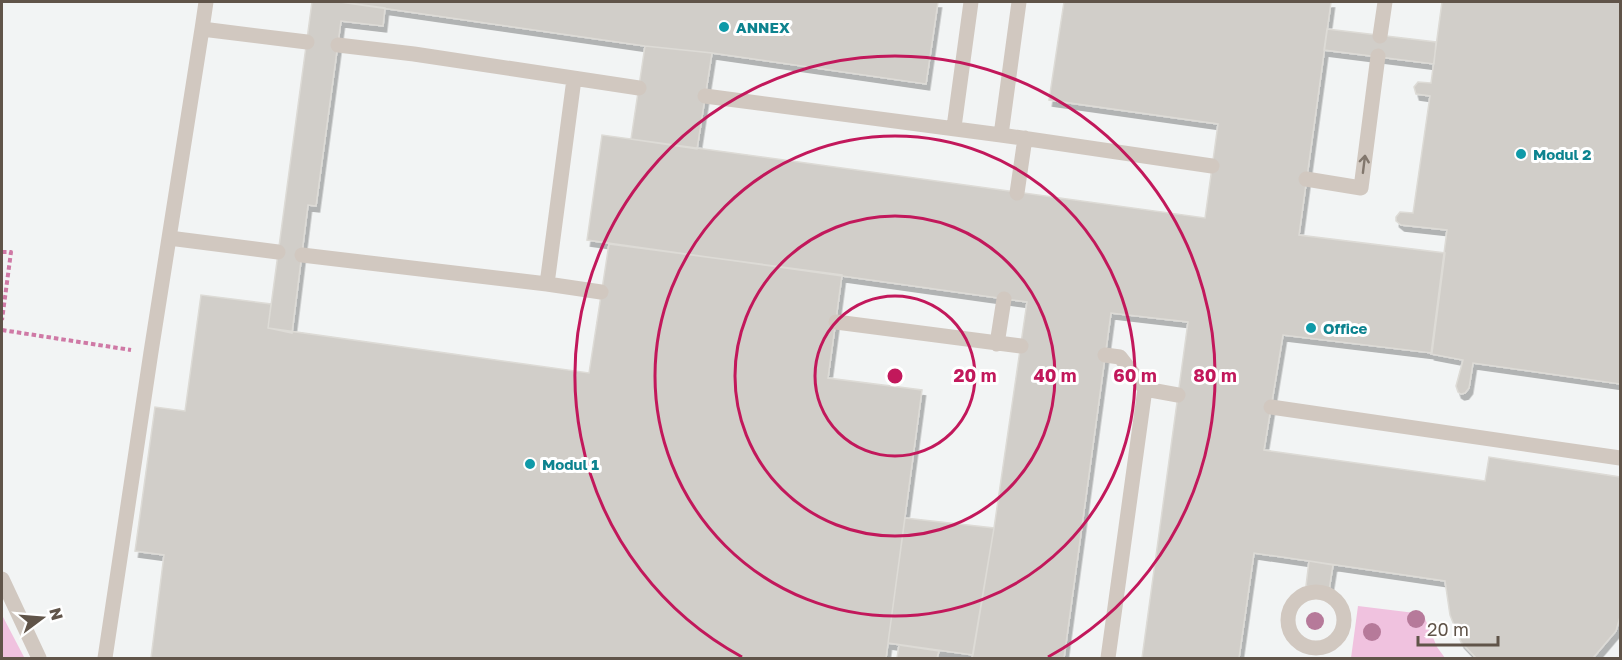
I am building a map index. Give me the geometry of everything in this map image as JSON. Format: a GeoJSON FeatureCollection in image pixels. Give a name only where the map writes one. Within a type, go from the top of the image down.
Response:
{"type":"FeatureCollection","features":[{"type":"Feature","properties":{"kind":"lane"},"geometry":{"type":"LineString","coordinates":[[105,658],[206,2]]}},
{"type":"Feature","properties":{"kind":"lane"},"geometry":{"type":"LineString","coordinates":[[954,128],[971,2]]}},
{"type":"Feature","properties":{"kind":"lane"},"geometry":{"type":"LineString","coordinates":[[1001,135],[1019,2]]}},
{"type":"Feature","properties":{"kind":"lane"},"geometry":{"type":"LineString","coordinates":[[1380,36],[1384,2]]}},
{"type":"Feature","properties":{"kind":"lane"},"geometry":{"type":"LineString","coordinates":[[202,29],[307,42]]}},
{"type":"Feature","properties":{"kind":"lane"},"geometry":{"type":"LineString","coordinates":[[338,45],[639,87]]}},
{"type":"Feature","properties":{"kind":"lane"},"geometry":{"type":"LineString","coordinates":[[1306,179],[1361,188],[1378,56]]}},
{"type":"Feature","properties":{"kind":"lane"},"geometry":{"type":"LineString","coordinates":[[547,284],[574,79]]}},
{"type":"Feature","properties":{"kind":"lane"},"geometry":{"type":"LineString","coordinates":[[705,96],[954,128],[1212,166]]}},
{"type":"Feature","properties":{"kind":"lane"},"geometry":{"type":"LineString","coordinates":[[1017,193],[1025,138]]}},
{"type":"Feature","properties":{"kind":"lane"},"geometry":{"type":"LineString","coordinates":[[170,238],[278,252]]}},
{"type":"Feature","properties":{"kind":"lane"},"geometry":{"type":"LineString","coordinates":[[302,255],[601,292]]}},
{"type":"Feature","properties":{"kind":"lane"},"geometry":{"type":"LineString","coordinates":[[997,344],[1004,299]]}},
{"type":"Feature","properties":{"kind":"lane"},"geometry":{"type":"LineString","coordinates":[[836,322],[1021,346]]}},
{"type":"Feature","properties":{"kind":"lane"},"geometry":{"type":"LineString","coordinates":[[1105,355],[1120,357],[1145,388],[1178,395]]}},
{"type":"Feature","properties":{"kind":"lane"},"geometry":{"type":"LineString","coordinates":[[1108,658],[1145,388]]}},
{"type":"Feature","properties":{"kind":"lane"},"geometry":{"type":"LineString","coordinates":[[1271,407],[1620,458]]}},
{"type":"Feature","properties":{"kind":"lane"},"geometry":{"type":"LineString","coordinates":[[2,579],[39,658]]}},
{"type":"Feature","properties":{"kind":"path"},"geometry":{"type":"LineString","coordinates":[[2,252],[11,252],[2,320]]}},
{"type":"Feature","properties":{"kind":"path"},"geometry":{"type":"LineString","coordinates":[[2,330],[151,352]]}},
{"type":"Feature","properties":{"kind":"shaded area"},"geometry":{"type":"Polygon","coordinates":[[[1358,606],[1423,614],[1437,647],[1445,658],[1351,658],[1358,606]]]}},
{"type":"Feature","properties":{"kind":"shaded area"},"geometry":{"type":"Polygon","coordinates":[[[2,615],[24,657],[25,658],[2,658],[2,615]]]}},
{"type":"Feature","properties":{"kind":"building"},"geometry":{"type":"Polygon","coordinates":[[[312,2],[340,2],[385,8],[383,26],[341,21],[316,206],[308,205],[292,333],[268,328],[312,2]]]}},
{"type":"Feature","properties":{"kind":"building","name":"ANNEX"},"geometry":{"type":"Polygon","coordinates":[[[340,2],[938,2],[926,84],[340,2]]]}},
{"type":"Feature","properties":{"kind":"building","name":"Office"},"geometry":{"type":"Polygon","coordinates":[[[1064,2],[1331,2],[1299,235],[1445,253],[1432,353],[1283,335],[1264,450],[1485,481],[1489,457],[1620,477],[1620,617],[1616,631],[1593,658],[1476,658],[1461,642],[1456,630],[1450,615],[1445,581],[1254,553],[1239,658],[1142,658],[1188,322],[1111,313],[1064,658],[972,658],[994,528],[1027,302],[587,240],[602,135],[1205,218],[1218,124],[1049,100],[1064,2]]]}},
{"type":"Feature","properties":{"kind":"building","name":"Modul 2"},"geometry":{"type":"Polygon","coordinates":[[[1442,2],[1620,2],[1620,384],[1473,363],[1469,388],[1461,394],[1456,386],[1463,360],[1431,354],[1447,230],[1401,225],[1396,221],[1396,217],[1400,212],[1413,213],[1430,96],[1416,94],[1414,87],[1418,82],[1431,83],[1442,2]]]}},
{"type":"Feature","properties":{"kind":"building"},"geometry":{"type":"Polygon","coordinates":[[[1327,29],[1436,42],[1434,64],[1324,50],[1327,29]]]}},
{"type":"Feature","properties":{"kind":"building"},"geometry":{"type":"Polygon","coordinates":[[[645,46],[712,53],[697,149],[631,139],[645,46]]]}},
{"type":"Feature","properties":{"kind":"building","name":"Modul 1"},"geometry":{"type":"Polygon","coordinates":[[[609,244],[842,275],[828,378],[922,390],[886,658],[151,658],[164,555],[135,551],[155,407],[185,411],[201,295],[271,304],[268,328],[589,373],[609,244]]]}},
{"type":"Feature","properties":{"kind":"building"},"geometry":{"type":"Polygon","coordinates":[[[905,518],[994,528],[973,655],[888,643],[905,518]]]}},
{"type":"Feature","properties":{"kind":"building"},"geometry":{"type":"Polygon","coordinates":[[[1309,561],[1333,565],[1329,590],[1306,586],[1309,561]]]}},
{"type":"Feature","properties":{"kind":"building"},"geometry":{"type":"Polygon","coordinates":[[[899,645],[939,651],[937,658],[897,658],[899,645]]]}},
{"type":"Feature","properties":{"kind":"place","name":"ANNEX"},"geometry":{"type":"Point","coordinates":[724,27]}},
{"type":"Feature","properties":{"kind":"place","name":"Modul 2"},"geometry":{"type":"Point","coordinates":[1521,154]}},
{"type":"Feature","properties":{"kind":"place","name":"Office"},"geometry":{"type":"Point","coordinates":[1311,328]}},
{"type":"Feature","properties":{"kind":"place","name":"Modul 1"},"geometry":{"type":"Point","coordinates":[530,464]}}]}
